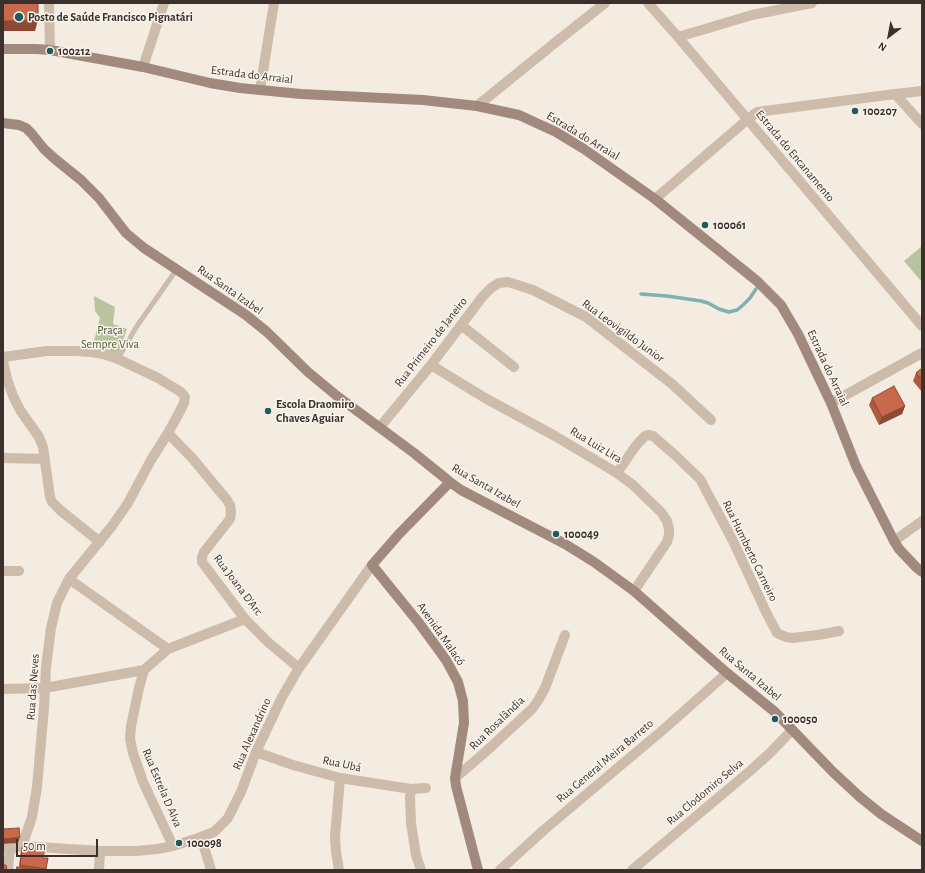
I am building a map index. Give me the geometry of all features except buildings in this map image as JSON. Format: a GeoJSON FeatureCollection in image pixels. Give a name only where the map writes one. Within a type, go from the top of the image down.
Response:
{"type":"FeatureCollection","features":[{"type":"Feature","properties":{"kind":"street"},"geometry":{"type":"LineString","coordinates":[[49,3],[50,50]]}},
{"type":"Feature","properties":{"kind":"street"},"geometry":{"type":"LineString","coordinates":[[143,66],[164,3]]}},
{"type":"Feature","properties":{"kind":"street"},"geometry":{"type":"LineString","coordinates":[[260,90],[274,3]]}},
{"type":"Feature","properties":{"kind":"street"},"geometry":{"type":"LineString","coordinates":[[477,106],[605,3]]}},
{"type":"Feature","properties":{"kind":"street","name":"Estrada do Encanamento"},"geometry":{"type":"LineString","coordinates":[[648,3],[748,119],[922,326]]}},
{"type":"Feature","properties":{"kind":"street"},"geometry":{"type":"LineString","coordinates":[[678,37],[752,15],[812,3]]}},
{"type":"Feature","properties":{"kind":"street","name":"Estrada do Arraial"},"geometry":{"type":"LineString","coordinates":[[3,49],[50,50],[143,66],[210,83],[240,88],[301,94],[423,100],[477,106],[519,115],[556,132],[584,149],[655,199],[757,281],[781,305],[798,334],[831,403],[856,466],[894,541],[899,549],[922,572]]}},
{"type":"Feature","properties":{"kind":"street"},"geometry":{"type":"LineString","coordinates":[[655,199],[757,112],[922,91]]}},
{"type":"Feature","properties":{"kind":"street"},"geometry":{"type":"LineString","coordinates":[[894,94],[922,124]]}},
{"type":"Feature","properties":{"kind":"street","name":"Rua Santa Izabel"},"geometry":{"type":"LineString","coordinates":[[3,122],[26,128],[44,150],[85,183],[126,232],[150,252],[246,315],[267,332],[308,372],[337,396],[380,427],[450,482],[461,490],[565,544],[588,558],[634,591],[727,673],[775,712],[833,772],[860,797],[881,814],[922,842]]}},
{"type":"Feature","properties":{"kind":"street","name":"Rua Primeiro de Janeiro"},"geometry":{"type":"LineString","coordinates":[[380,427],[483,296],[499,283],[508,282]]}},
{"type":"Feature","properties":{"kind":"street","name":"Rua Leovigildo Junior"},"geometry":{"type":"LineString","coordinates":[[508,282],[533,290],[586,316],[672,384],[711,420]]}},
{"type":"Feature","properties":{"kind":"street"},"geometry":{"type":"LineString","coordinates":[[461,325],[514,367]]}},
{"type":"Feature","properties":{"kind":"street"},"geometry":{"type":"LineString","coordinates":[[3,357],[47,351],[76,350],[118,359]]}},
{"type":"Feature","properties":{"kind":"street"},"geometry":{"type":"LineString","coordinates":[[831,403],[922,353]]}},
{"type":"Feature","properties":{"kind":"street","name":"Rua das Neves"},"geometry":{"type":"LineString","coordinates":[[22,846],[32,817],[37,787],[46,666],[51,628],[57,603],[70,579],[100,542],[128,502],[184,403],[185,397],[181,392],[158,378],[118,359]]}},
{"type":"Feature","properties":{"kind":"street"},"geometry":{"type":"LineString","coordinates":[[3,361],[13,396],[20,410],[42,442],[48,488],[52,502],[100,542]]}},
{"type":"Feature","properties":{"kind":"street","name":"Rua Luiz Lira"},"geometry":{"type":"LineString","coordinates":[[431,364],[485,398],[555,436],[617,473],[633,485],[661,512],[667,521],[669,529],[667,542],[634,591]]}},
{"type":"Feature","properties":{"kind":"street","name":"Rua Joana D'Arc"},"geometry":{"type":"LineString","coordinates":[[168,433],[193,459],[227,500],[232,512],[230,519],[204,552],[202,562],[245,619],[269,643],[299,668]]}},
{"type":"Feature","properties":{"kind":"street","name":"Rua Humberto Carneiro"},"geometry":{"type":"LineString","coordinates":[[617,473],[641,440],[645,436],[653,436],[675,454],[700,479],[733,541],[777,633],[792,638],[839,631]]}},
{"type":"Feature","properties":{"kind":"street"},"geometry":{"type":"LineString","coordinates":[[3,458],[45,459]]}},
{"type":"Feature","properties":{"kind":"street","name":"Rua Alexandrino"},"geometry":{"type":"LineString","coordinates":[[6,849],[22,846],[100,851],[136,851],[173,846],[201,838],[214,832],[228,818],[241,792],[256,752],[282,697],[299,668],[372,565],[399,534],[450,482]]}},
{"type":"Feature","properties":{"kind":"street"},"geometry":{"type":"LineString","coordinates":[[894,541],[922,521]]}},
{"type":"Feature","properties":{"kind":"street","name":"Avenida Malacó"},"geometry":{"type":"LineString","coordinates":[[372,565],[419,623],[446,660],[458,682],[463,701],[464,723],[455,778],[457,794],[478,870]]}},
{"type":"Feature","properties":{"kind":"street"},"geometry":{"type":"LineString","coordinates":[[3,571],[19,571]]}},
{"type":"Feature","properties":{"kind":"street"},"geometry":{"type":"LineString","coordinates":[[70,579],[168,649]]}},
{"type":"Feature","properties":{"kind":"street"},"geometry":{"type":"LineString","coordinates":[[3,689],[45,688],[144,670],[168,649],[245,619]]}},
{"type":"Feature","properties":{"kind":"street","name":"Rua Rosalândia"},"geometry":{"type":"LineString","coordinates":[[455,778],[532,709],[545,688],[564,635]]}},
{"type":"Feature","properties":{"kind":"street","name":"Rua Estrela D Alva"},"geometry":{"type":"LineString","coordinates":[[144,670],[131,726],[130,739],[143,782],[173,846]]}},
{"type":"Feature","properties":{"kind":"street","name":"Rua General Meira Barreto"},"geometry":{"type":"LineString","coordinates":[[500,870],[545,829],[658,734],[727,673]]}},
{"type":"Feature","properties":{"kind":"street","name":"Rua Clodomiro Selva"},"geometry":{"type":"LineString","coordinates":[[632,870],[750,771],[792,730]]}},
{"type":"Feature","properties":{"kind":"street","name":"Rua Ubá"},"geometry":{"type":"LineString","coordinates":[[256,752],[293,765],[340,778],[411,788],[426,788]]}},
{"type":"Feature","properties":{"kind":"street"},"geometry":{"type":"LineString","coordinates":[[339,870],[335,837],[340,778]]}},
{"type":"Feature","properties":{"kind":"street"},"geometry":{"type":"LineString","coordinates":[[411,788],[411,823],[416,855],[421,870]]}},
{"type":"Feature","properties":{"kind":"street"},"geometry":{"type":"LineString","coordinates":[[201,838],[211,870]]}},
{"type":"Feature","properties":{"kind":"street"},"geometry":{"type":"LineString","coordinates":[[6,849],[8,870]]}},
{"type":"Feature","properties":{"kind":"street"},"geometry":{"type":"LineString","coordinates":[[99,870],[100,851]]}},
{"type":"Feature","properties":{"kind":"lane"},"geometry":{"type":"LineString","coordinates":[[118,359],[137,326],[177,269]]}},
{"type":"Feature","properties":{"kind":"green space"},"geometry":{"type":"Polygon","coordinates":[[[922,246],[922,281],[921,281],[904,261],[922,246]]]}},
{"type":"Feature","properties":{"kind":"green space","name":"Praça Sempre Viva"},"geometry":{"type":"Polygon","coordinates":[[[94,296],[115,307],[113,324],[127,329],[118,355],[93,345],[100,318],[95,311],[94,296]]]}},
{"type":"Feature","properties":{"kind":"waterway"},"geometry":{"type":"LineString","coordinates":[[641,294],[701,301],[729,312],[737,310],[743,305],[756,289]]}},
{"type":"Feature","properties":{"kind":"place","name":"Posto de Saúde Francisco Pignatári"},"geometry":{"type":"Point","coordinates":[19,17]}},
{"type":"Feature","properties":{"kind":"place","name":"100212"},"geometry":{"type":"Point","coordinates":[50,51]}},
{"type":"Feature","properties":{"kind":"place","name":"100207"},"geometry":{"type":"Point","coordinates":[855,111]}},
{"type":"Feature","properties":{"kind":"place","name":"100061"},"geometry":{"type":"Point","coordinates":[705,225]}},
{"type":"Feature","properties":{"kind":"place","name":"Escola Draomiro Chaves Aguiar"},"geometry":{"type":"Point","coordinates":[268,411]}},
{"type":"Feature","properties":{"kind":"place","name":"100049"},"geometry":{"type":"Point","coordinates":[556,534]}},
{"type":"Feature","properties":{"kind":"place","name":"100050"},"geometry":{"type":"Point","coordinates":[775,719]}},
{"type":"Feature","properties":{"kind":"place","name":"100098"},"geometry":{"type":"Point","coordinates":[179,843]}}]}
